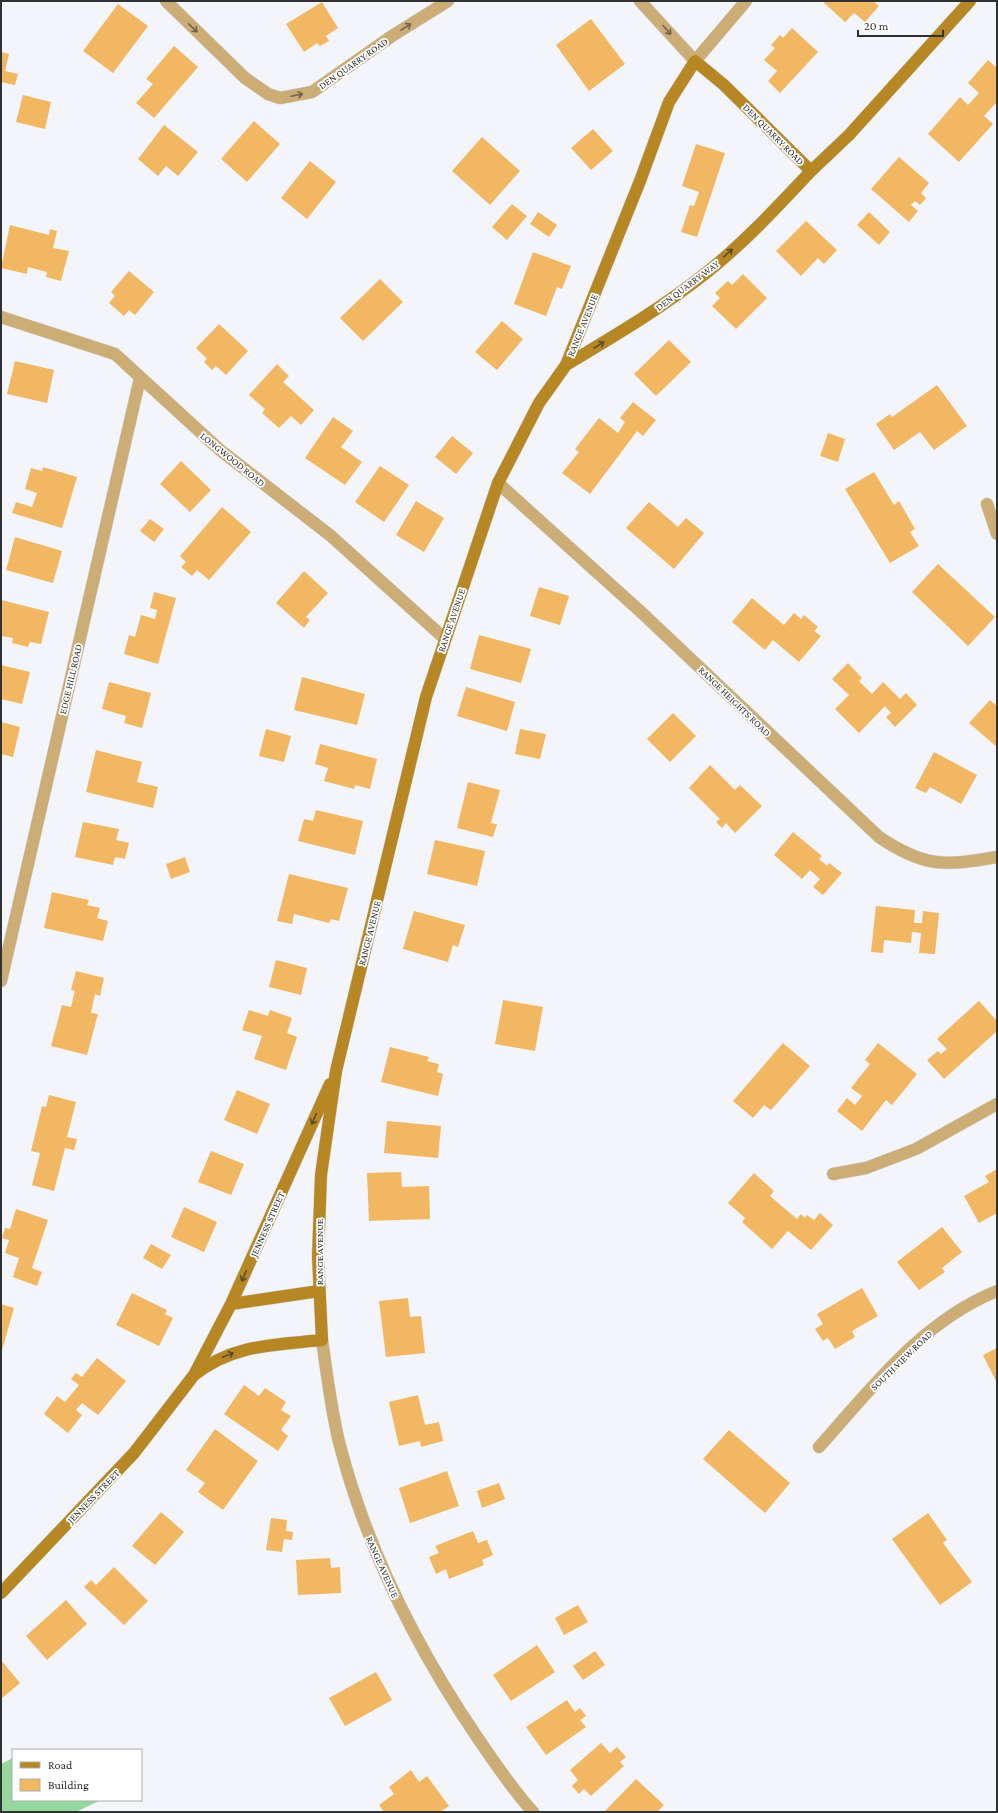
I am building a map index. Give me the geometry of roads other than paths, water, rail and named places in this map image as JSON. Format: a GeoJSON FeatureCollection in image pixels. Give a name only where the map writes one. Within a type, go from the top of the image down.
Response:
{"type":"FeatureCollection","features":[{"type":"Feature","properties":{"kind":"street","name":"DEN QUARRY ROAD"},"geometry":{"type":"LineString","coordinates":[[166,1],[245,78],[268,94],[280,98],[312,92],[392,36],[448,1]]}},
{"type":"Feature","properties":{"kind":"street","name":"DEN QUARRY ROAD"},"geometry":{"type":"LineString","coordinates":[[640,1],[695,61],[724,85],[811,171],[849,135],[970,1]]}},
{"type":"Feature","properties":{"kind":"street"},"geometry":{"type":"LineString","coordinates":[[695,61],[746,1]]}},
{"type":"Feature","properties":{"kind":"street","name":"RANGE AVENUE"},"geometry":{"type":"LineString","coordinates":[[532,1812],[494,1762],[452,1700],[405,1614],[370,1537],[339,1441],[322,1340],[318,1256],[320,1175],[336,1071],[426,697],[444,638],[498,483],[540,403],[566,365],[640,181],[668,102],[695,61]]}},
{"type":"Feature","properties":{"kind":"street","name":"DEN QUARRY WAY"},"geometry":{"type":"LineString","coordinates":[[566,365],[665,303],[707,272],[764,221],[811,171]]}},
{"type":"Feature","properties":{"kind":"street","name":"LONGWOOD ROAD"},"geometry":{"type":"LineString","coordinates":[[1,317],[115,354],[220,450],[331,536],[444,638]]}},
{"type":"Feature","properties":{"kind":"street","name":"EDGE HILL ROAD"},"geometry":{"type":"LineString","coordinates":[[1,981],[140,378]]}},
{"type":"Feature","properties":{"kind":"street","name":"RANGE HEIGHTS ROAD"},"geometry":{"type":"LineString","coordinates":[[498,483],[641,612],[879,837],[911,856],[941,864],[961,864],[997,857]]}},
{"type":"Feature","properties":{"kind":"street"},"geometry":{"type":"LineString","coordinates":[[987,504],[997,534]]}},
{"type":"Feature","properties":{"kind":"street","name":"JENNESS STREET"},"geometry":{"type":"LineString","coordinates":[[1,1593],[134,1453],[194,1375],[231,1304],[336,1071]]}},
{"type":"Feature","properties":{"kind":"street"},"geometry":{"type":"LineString","coordinates":[[833,1174],[866,1168],[916,1149],[997,1104]]}},
{"type":"Feature","properties":{"kind":"street"},"geometry":{"type":"LineString","coordinates":[[231,1304],[319,1291]]}},
{"type":"Feature","properties":{"kind":"street","name":"SOUTH VIEW ROAD"},"geometry":{"type":"LineString","coordinates":[[819,1447],[879,1379],[913,1345],[959,1310],[997,1292]]}},
{"type":"Feature","properties":{"kind":"street","name":"JENNESS STREET"},"geometry":{"type":"LineString","coordinates":[[194,1375],[208,1364],[241,1350],[322,1340]]}}]}
